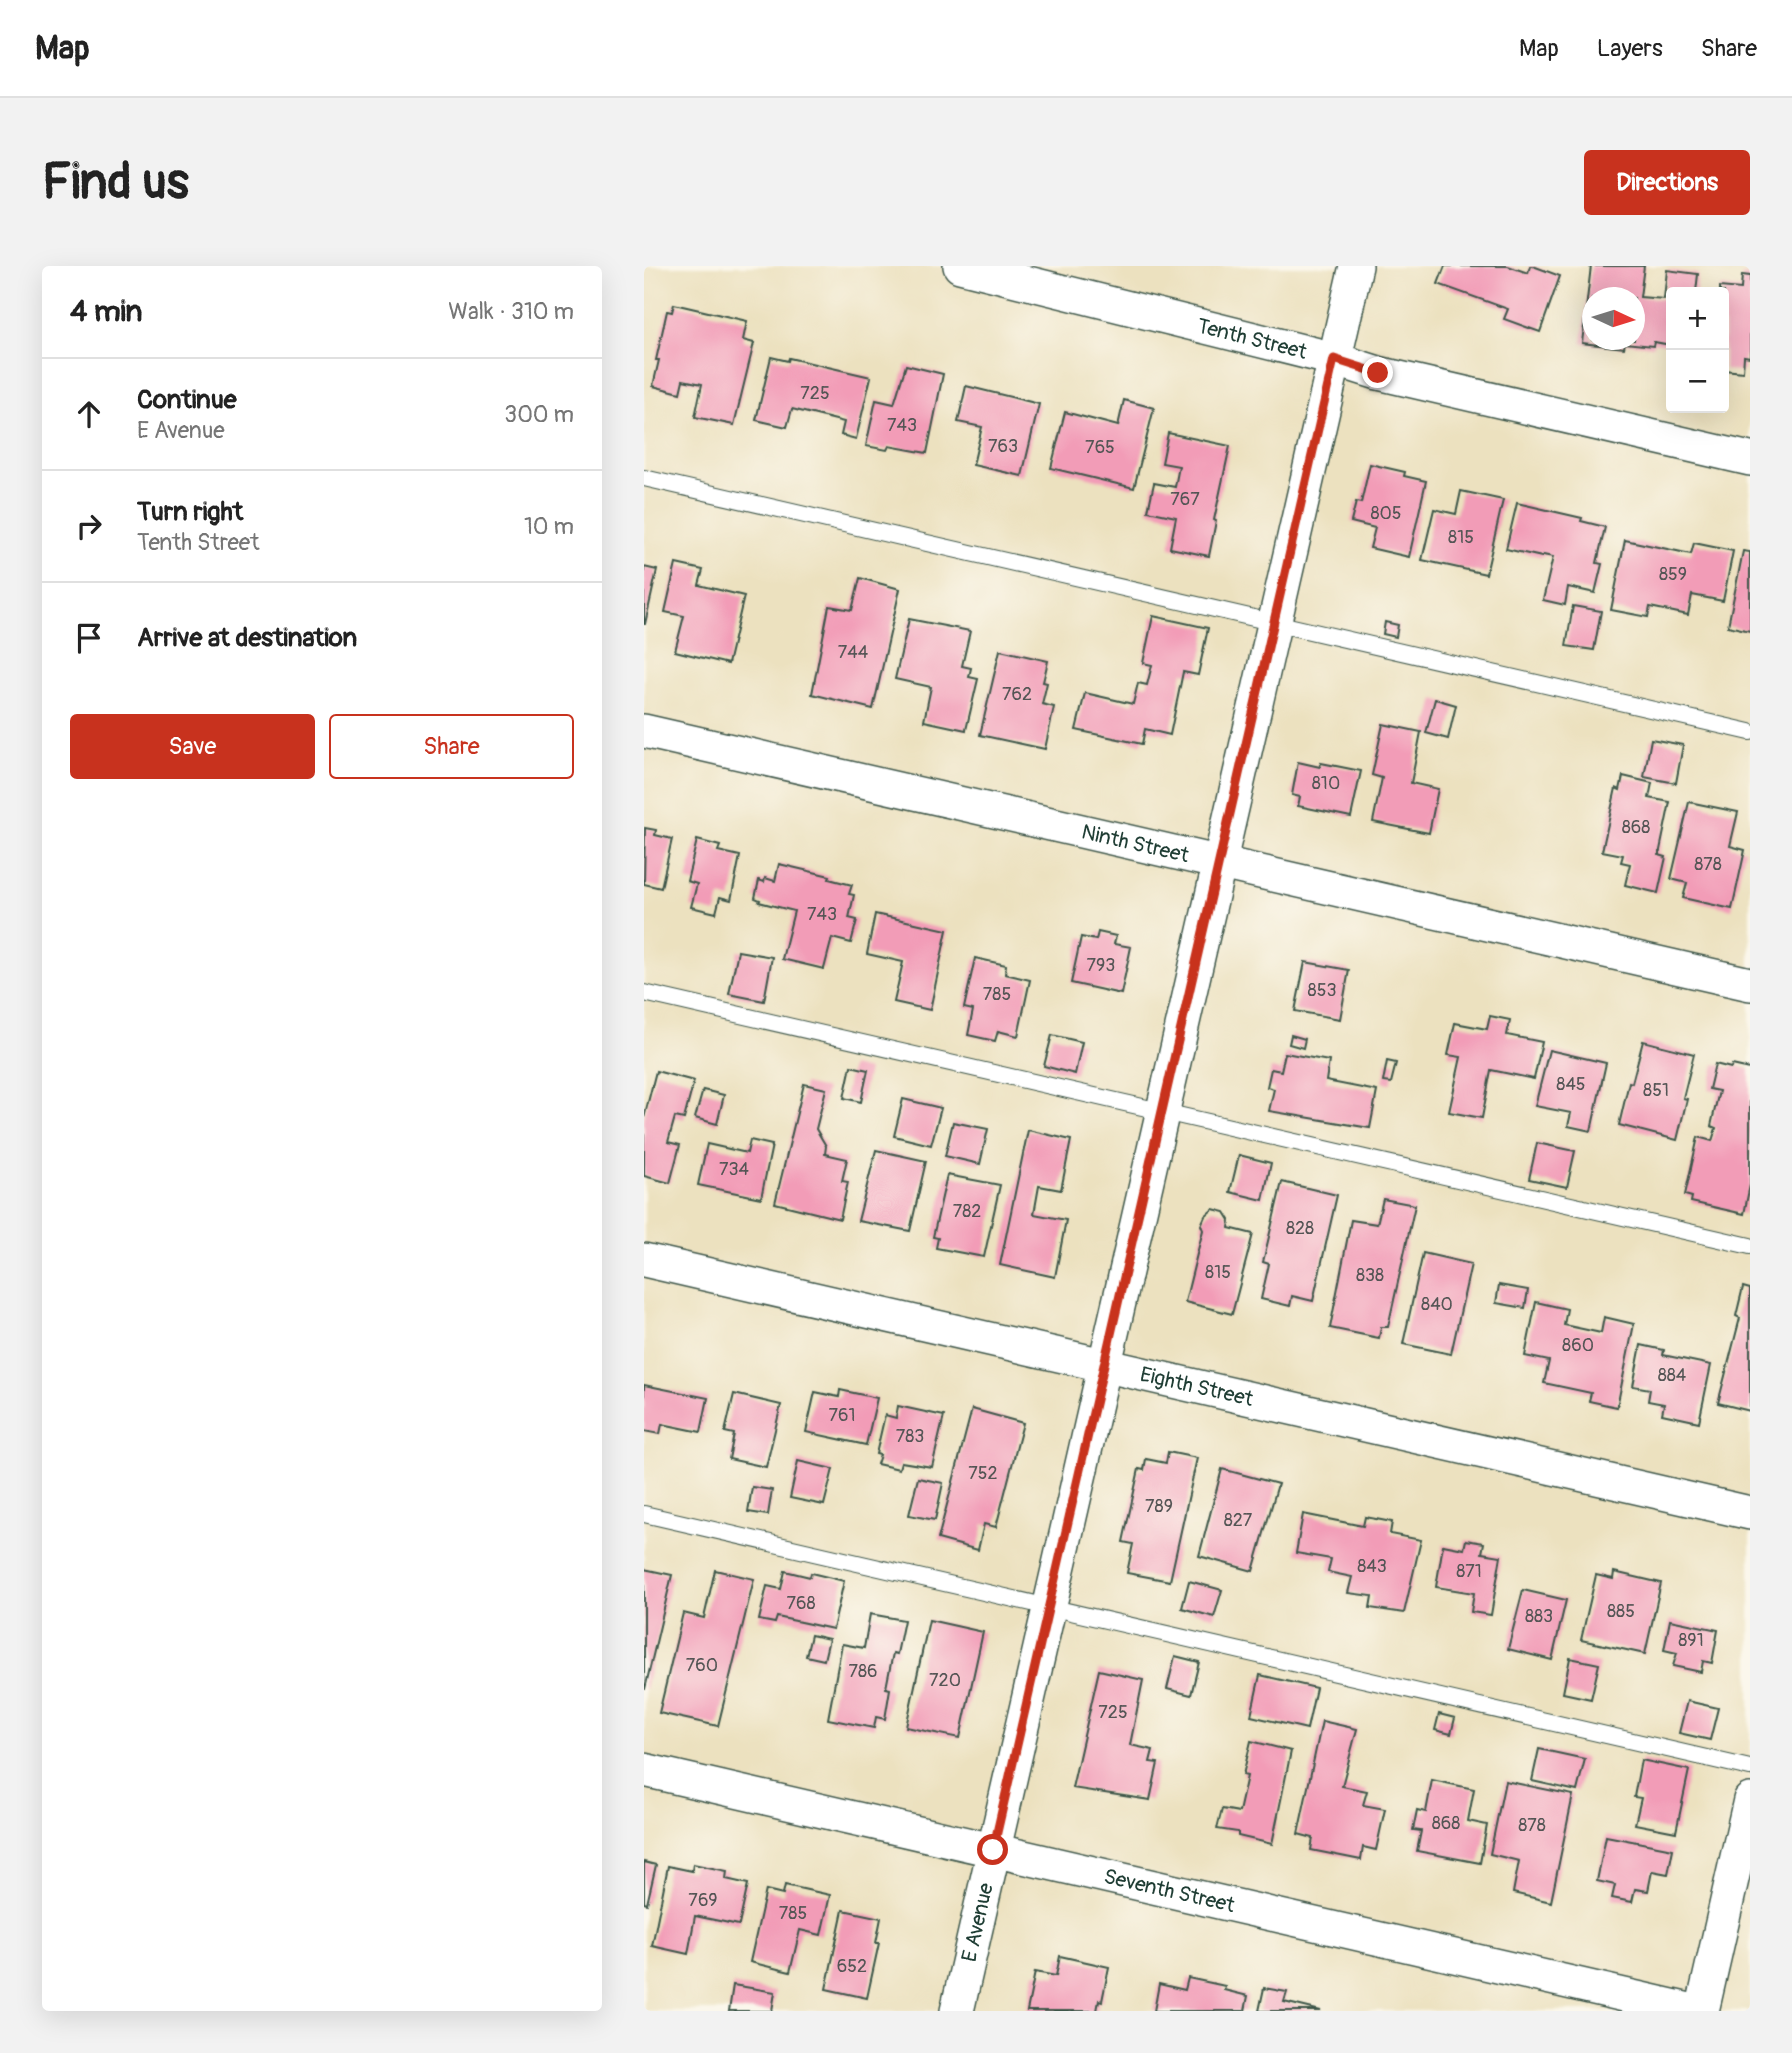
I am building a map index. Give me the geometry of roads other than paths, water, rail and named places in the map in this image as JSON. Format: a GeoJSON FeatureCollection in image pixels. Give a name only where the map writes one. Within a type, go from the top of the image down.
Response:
{"type":"FeatureCollection","features":[{"type":"Feature","properties":{"kind":"street","name":"Tenth Street"},"geometry":{"type":"LineString","coordinates":[[960,266],[1334,359],[1378,373],[1750,459]]}},
{"type":"Feature","properties":{"kind":"street","name":"E Avenue"},"geometry":{"type":"LineString","coordinates":[[957,2011],[1356,266]]}},
{"type":"Feature","properties":{"kind":"street","name":"Ninth Street"},"geometry":{"type":"LineString","coordinates":[[644,731],[1750,985]]}},
{"type":"Feature","properties":{"kind":"street","name":"Eighth Street"},"geometry":{"type":"LineString","coordinates":[[644,1260],[1750,1513]]}},
{"type":"Feature","properties":{"kind":"street","name":"Seventh Street"},"geometry":{"type":"LineString","coordinates":[[644,1770],[1694,2011]]}},
{"type":"Feature","properties":{"kind":"street"},"geometry":{"type":"LineString","coordinates":[[1702,2011],[1750,1800]]}},
{"type":"Feature","properties":{"kind":"lane"},"geometry":{"type":"LineString","coordinates":[[644,478],[1750,732]]}},
{"type":"Feature","properties":{"kind":"lane"},"geometry":{"type":"LineString","coordinates":[[644,993],[1750,1246]]}},
{"type":"Feature","properties":{"kind":"lane"},"geometry":{"type":"LineString","coordinates":[[644,1514],[1750,1768]]}}]}
